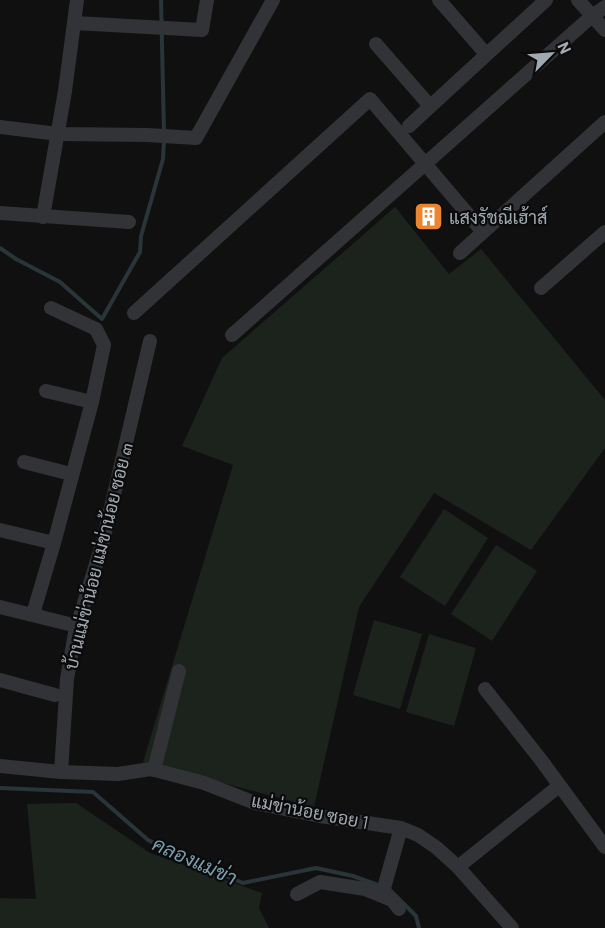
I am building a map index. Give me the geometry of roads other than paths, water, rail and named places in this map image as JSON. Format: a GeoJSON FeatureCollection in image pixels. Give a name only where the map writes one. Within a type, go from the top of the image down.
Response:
{"type":"FeatureCollection","features":[{"type":"Feature","properties":{"kind":"street"},"geometry":{"type":"LineString","coordinates":[[44,217],[65,91],[77,0]]}},
{"type":"Feature","properties":{"kind":"street"},"geometry":{"type":"LineString","coordinates":[[74,23],[202,30],[207,0]]}},
{"type":"Feature","properties":{"kind":"street"},"geometry":{"type":"LineString","coordinates":[[0,127],[58,134],[196,138],[273,0]]}},
{"type":"Feature","properties":{"kind":"street"},"geometry":{"type":"LineString","coordinates":[[439,0],[486,54]]}},
{"type":"Feature","properties":{"kind":"street"},"geometry":{"type":"LineString","coordinates":[[578,0],[605,30]]}},
{"type":"Feature","properties":{"kind":"street"},"geometry":{"type":"LineString","coordinates":[[409,126],[539,2]]}},
{"type":"Feature","properties":{"kind":"street"},"geometry":{"type":"LineString","coordinates":[[232,335],[592,16],[605,7]]}},
{"type":"Feature","properties":{"kind":"street"},"geometry":{"type":"LineString","coordinates":[[376,45],[430,106]]}},
{"type":"Feature","properties":{"kind":"street"},"geometry":{"type":"LineString","coordinates":[[134,313],[370,99],[483,232]]}},
{"type":"Feature","properties":{"kind":"street"},"geometry":{"type":"LineString","coordinates":[[460,253],[605,122]]}},
{"type":"Feature","properties":{"kind":"street"},"geometry":{"type":"LineString","coordinates":[[0,213],[129,222]]}},
{"type":"Feature","properties":{"kind":"street"},"geometry":{"type":"LineString","coordinates":[[541,288],[605,232]]}},
{"type":"Feature","properties":{"kind":"street"},"geometry":{"type":"LineString","coordinates":[[33,614],[92,402],[104,345],[96,329],[51,308]]}},
{"type":"Feature","properties":{"kind":"street","name":"บ้านแม่ข่าน้อย แม่ข่าน้อย ซอย ๓"},"geometry":{"type":"LineString","coordinates":[[61,772],[67,679],[75,633],[103,541],[150,341]]}},
{"type":"Feature","properties":{"kind":"street"},"geometry":{"type":"LineString","coordinates":[[46,391],[92,402]]}},
{"type":"Feature","properties":{"kind":"street"},"geometry":{"type":"LineString","coordinates":[[24,462],[71,474]]}},
{"type":"Feature","properties":{"kind":"street"},"geometry":{"type":"LineString","coordinates":[[0,530],[54,543]]}},
{"type":"Feature","properties":{"kind":"street"},"geometry":{"type":"LineString","coordinates":[[0,607],[69,624]]}},
{"type":"Feature","properties":{"kind":"street"},"geometry":{"type":"LineString","coordinates":[[154,770],[179,670]]}},
{"type":"Feature","properties":{"kind":"street"},"geometry":{"type":"LineString","coordinates":[[0,680],[55,695]]}},
{"type":"Feature","properties":{"kind":"street"},"geometry":{"type":"LineString","coordinates":[[485,689],[605,847]]}},
{"type":"Feature","properties":{"kind":"street","name":"แม่ข่าน้อย ซอย 1"},"geometry":{"type":"LineString","coordinates":[[0,766],[61,772],[118,774],[154,770],[204,783],[255,803],[320,816],[401,828],[428,841],[458,867],[512,928]]}},
{"type":"Feature","properties":{"kind":"street"},"geometry":{"type":"LineString","coordinates":[[458,867],[559,786]]}},
{"type":"Feature","properties":{"kind":"street"},"geometry":{"type":"LineString","coordinates":[[383,889],[401,828]]}},
{"type":"Feature","properties":{"kind":"street"},"geometry":{"type":"LineString","coordinates":[[297,894],[320,882],[365,889],[383,889]]}},
{"type":"Feature","properties":{"kind":"street"},"geometry":{"type":"LineString","coordinates":[[383,889],[399,909]]}},
{"type":"Feature","properties":{"kind":"waterway"},"geometry":{"type":"LineString","coordinates":[[161,0],[164,133]]}},
{"type":"Feature","properties":{"kind":"waterway"},"geometry":{"type":"LineString","coordinates":[[0,248],[60,282],[102,319],[140,252],[141,236],[163,159],[164,140]]}},
{"type":"Feature","properties":{"kind":"waterway","name":"คลองแม่ข่า"},"geometry":{"type":"LineString","coordinates":[[0,788],[93,792],[148,840],[193,863],[243,883],[316,868],[353,876],[389,889],[416,916],[419,928]]}},
{"type":"Feature","properties":{"kind":"place","name":"แสงรัชณีเฮ้าส์"},"geometry":{"type":"Point","coordinates":[428,217]}}]}
